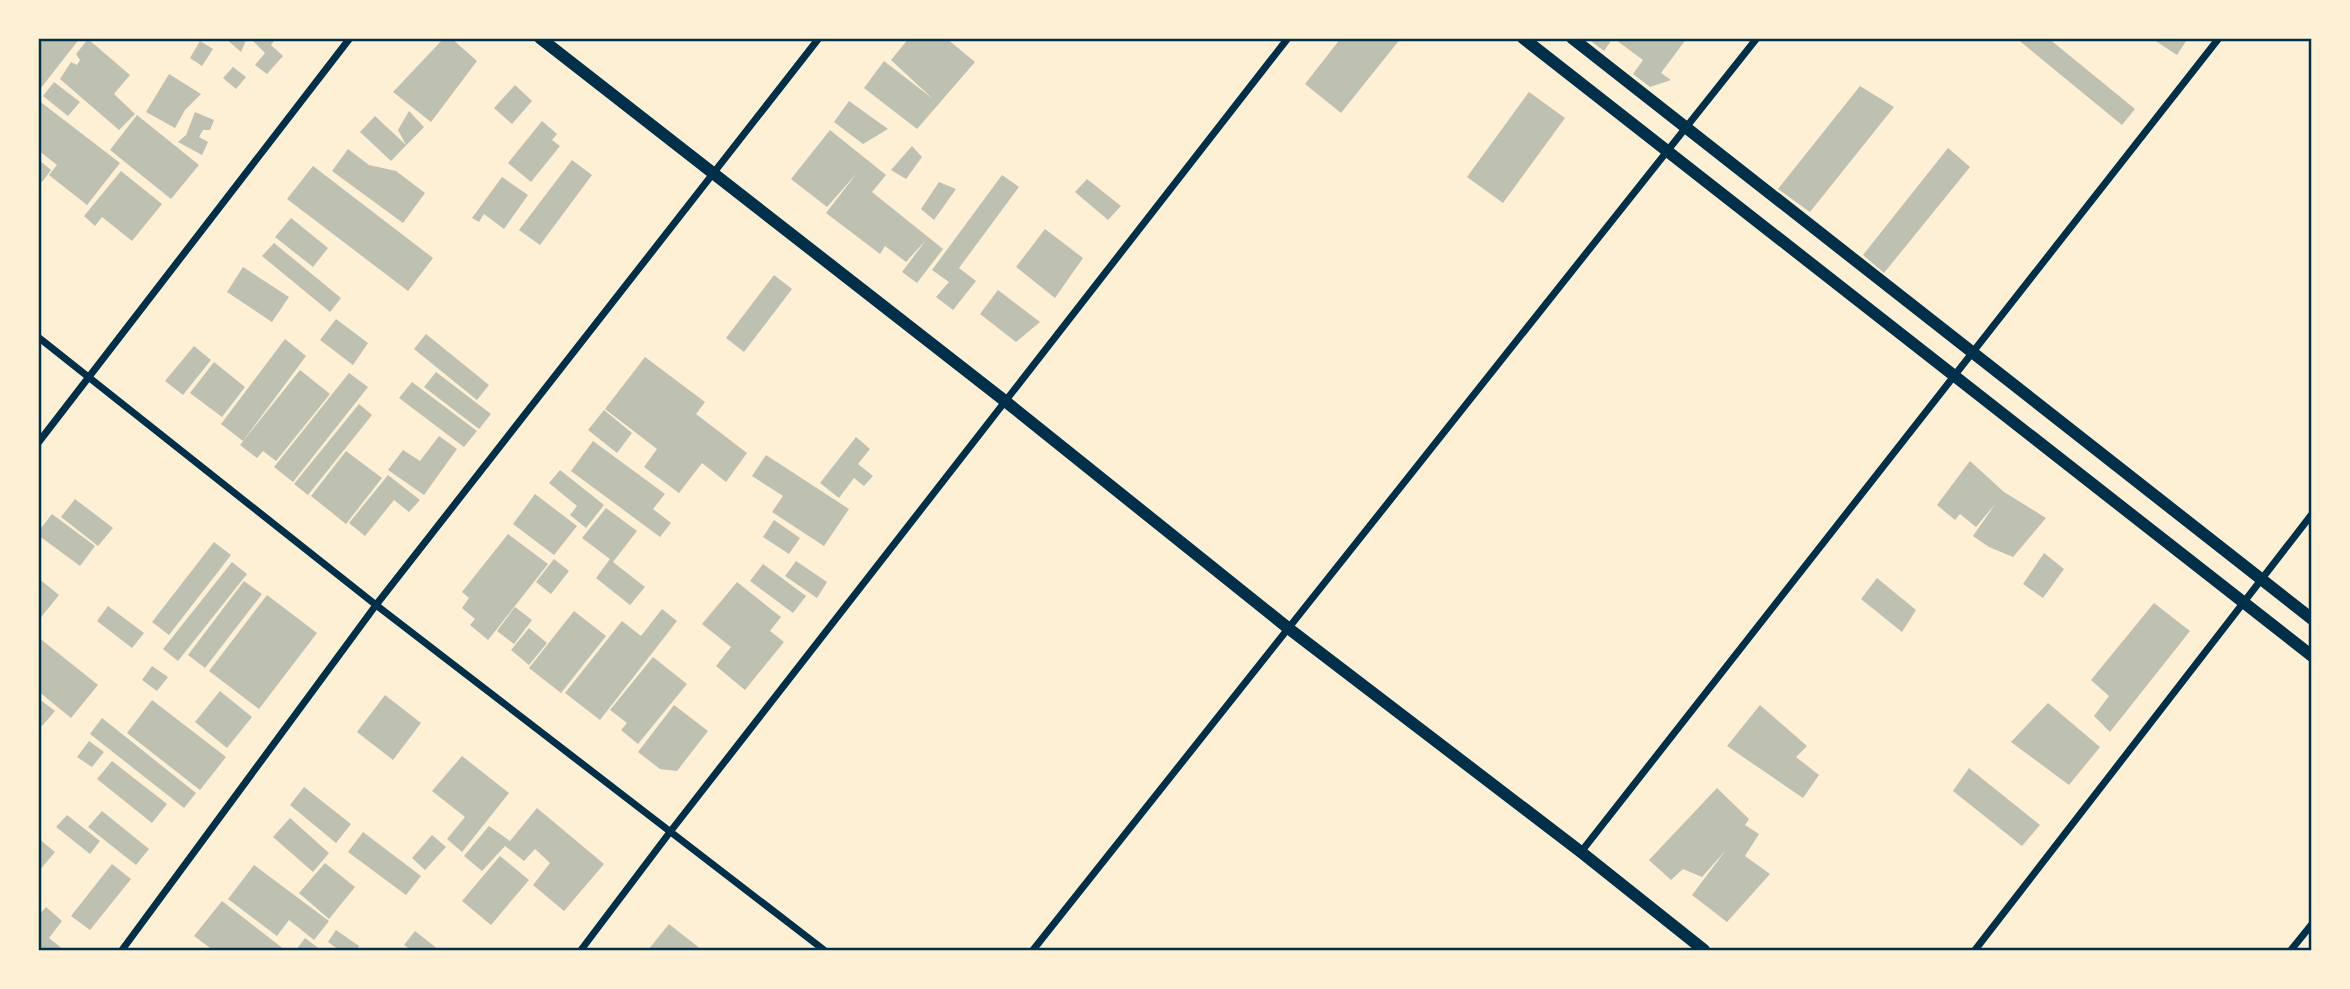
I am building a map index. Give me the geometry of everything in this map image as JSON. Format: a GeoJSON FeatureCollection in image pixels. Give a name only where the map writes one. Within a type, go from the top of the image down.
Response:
{"type":"FeatureCollection","features":[{"type":"Feature","properties":{"kind":"street"},"geometry":{"type":"LineString","coordinates":[[38,443],[350,38]]}},
{"type":"Feature","properties":{"kind":"street"},"geometry":{"type":"LineString","coordinates":[[540,38],[1004,401],[1288,628],[1581,852],[1704,950]]}},
{"type":"Feature","properties":{"kind":"street"},"geometry":{"type":"LineString","coordinates":[[122,950],[376,605],[820,38]]}},
{"type":"Feature","properties":{"kind":"street"},"geometry":{"type":"LineString","coordinates":[[581,950],[1288,38]]}},
{"type":"Feature","properties":{"kind":"street"},"geometry":{"type":"LineString","coordinates":[[1523,38],[2312,656]]}},
{"type":"Feature","properties":{"kind":"street"},"geometry":{"type":"LineString","coordinates":[[1572,38],[2312,619]]}},
{"type":"Feature","properties":{"kind":"street"},"geometry":{"type":"LineString","coordinates":[[1033,950],[1757,38]]}},
{"type":"Feature","properties":{"kind":"street"},"geometry":{"type":"LineString","coordinates":[[1581,852],[2220,38]]}},
{"type":"Feature","properties":{"kind":"street"},"geometry":{"type":"LineString","coordinates":[[38,337],[376,605],[824,950]]}},
{"type":"Feature","properties":{"kind":"street"},"geometry":{"type":"LineString","coordinates":[[1975,950],[2312,514]]}},
{"type":"Feature","properties":{"kind":"street"},"geometry":{"type":"LineString","coordinates":[[2291,950],[2312,924]]}},
{"type":"Feature","properties":{"kind":"building"},"geometry":{"type":"Polygon","coordinates":[[[38,38],[80,38],[41,88],[38,86],[38,38]]]}},
{"type":"Feature","properties":{"kind":"building"},"geometry":{"type":"Polygon","coordinates":[[[225,38],[247,38],[241,52],[225,38]]]}},
{"type":"Feature","properties":{"kind":"building"},"geometry":{"type":"Polygon","coordinates":[[[250,38],[276,38],[271,45],[283,56],[267,74],[255,65],[265,53],[250,38]]]}},
{"type":"Feature","properties":{"kind":"building"},"geometry":{"type":"Polygon","coordinates":[[[444,38],[451,38],[477,61],[431,122],[393,92],[444,38]]]}},
{"type":"Feature","properties":{"kind":"building"},"geometry":{"type":"Polygon","coordinates":[[[909,38],[946,38],[975,62],[917,129],[864,88],[884,61],[933,99],[891,60],[909,38]]]}},
{"type":"Feature","properties":{"kind":"building"},"geometry":{"type":"Polygon","coordinates":[[[1341,38],[1401,38],[1341,113],[1305,84],[1341,38]]]}},
{"type":"Feature","properties":{"kind":"building"},"geometry":{"type":"Polygon","coordinates":[[[1587,38],[1613,38],[1604,51],[1587,38]]]}},
{"type":"Feature","properties":{"kind":"building"},"geometry":{"type":"Polygon","coordinates":[[[1687,38],[1661,73],[1671,80],[1650,87],[1633,74],[1643,60],[1616,40],[1687,38]]]}},
{"type":"Feature","properties":{"kind":"building"},"geometry":{"type":"Polygon","coordinates":[[[2016,38],[2048,38],[2135,109],[2122,125],[2016,38]]]}},
{"type":"Feature","properties":{"kind":"building"},"geometry":{"type":"Polygon","coordinates":[[[2151,38],[2188,38],[2177,55],[2151,38]]]}},
{"type":"Feature","properties":{"kind":"building"},"geometry":{"type":"Polygon","coordinates":[[[88,39],[130,75],[114,94],[135,114],[119,130],[60,79],[71,62],[77,65],[80,60],[76,54],[88,39]]]}},
{"type":"Feature","properties":{"kind":"building"},"geometry":{"type":"Polygon","coordinates":[[[200,41],[213,49],[202,66],[190,58],[200,41]]]}},
{"type":"Feature","properties":{"kind":"building"},"geometry":{"type":"Polygon","coordinates":[[[233,67],[246,77],[236,89],[223,78],[233,67]]]}},
{"type":"Feature","properties":{"kind":"building"},"geometry":{"type":"Polygon","coordinates":[[[169,74],[201,94],[185,110],[175,128],[146,112],[169,74]]]}},
{"type":"Feature","properties":{"kind":"building"},"geometry":{"type":"Polygon","coordinates":[[[54,82],[80,102],[68,116],[43,96],[54,82]]]}},
{"type":"Feature","properties":{"kind":"building"},"geometry":{"type":"Polygon","coordinates":[[[515,85],[532,101],[512,124],[494,108],[515,85]]]}},
{"type":"Feature","properties":{"kind":"building"},"geometry":{"type":"Polygon","coordinates":[[[1860,86],[1894,107],[1810,212],[1778,189],[1860,86]]]}},
{"type":"Feature","properties":{"kind":"building"},"geometry":{"type":"Polygon","coordinates":[[[1529,92],[1565,118],[1503,203],[1467,177],[1529,92]]]}},
{"type":"Feature","properties":{"kind":"building"},"geometry":{"type":"Polygon","coordinates":[[[38,100],[120,163],[87,205],[49,175],[57,165],[38,150],[38,100]]]}},
{"type":"Feature","properties":{"kind":"building"},"geometry":{"type":"Polygon","coordinates":[[[849,101],[888,129],[863,144],[834,122],[849,101]]]}},
{"type":"Feature","properties":{"kind":"building"},"geometry":{"type":"Polygon","coordinates":[[[409,111],[424,127],[391,161],[360,132],[375,116],[406,145],[398,130],[409,111]]]}},
{"type":"Feature","properties":{"kind":"building"},"geometry":{"type":"Polygon","coordinates":[[[195,112],[214,120],[210,130],[203,130],[199,137],[208,142],[202,155],[178,142],[186,135],[195,112]]]}},
{"type":"Feature","properties":{"kind":"building"},"geometry":{"type":"Polygon","coordinates":[[[137,115],[199,165],[171,199],[110,150],[137,115]]]}},
{"type":"Feature","properties":{"kind":"building"},"geometry":{"type":"Polygon","coordinates":[[[542,121],[557,134],[552,140],[560,146],[531,182],[508,163],[542,121]]]}},
{"type":"Feature","properties":{"kind":"building"},"geometry":{"type":"Polygon","coordinates":[[[830,130],[886,175],[872,192],[943,249],[917,283],[902,272],[926,240],[906,262],[885,246],[880,254],[826,213],[857,173],[827,207],[791,179],[830,130]]]}},
{"type":"Feature","properties":{"kind":"building"},"geometry":{"type":"Polygon","coordinates":[[[912,146],[922,157],[906,179],[891,170],[912,146]]]}},
{"type":"Feature","properties":{"kind":"building"},"geometry":{"type":"Polygon","coordinates":[[[1948,148],[1970,167],[1884,273],[1863,255],[1948,148]]]}},
{"type":"Feature","properties":{"kind":"building"},"geometry":{"type":"Polygon","coordinates":[[[348,149],[369,165],[396,171],[425,193],[403,223],[332,171],[348,149]]]}},
{"type":"Feature","properties":{"kind":"building"},"geometry":{"type":"Polygon","coordinates":[[[38,159],[51,170],[42,182],[38,180],[38,159]]]}},
{"type":"Feature","properties":{"kind":"building"},"geometry":{"type":"Polygon","coordinates":[[[572,160],[592,175],[540,245],[519,230],[572,160]]]}},
{"type":"Feature","properties":{"kind":"building"},"geometry":{"type":"Polygon","coordinates":[[[313,166],[433,258],[408,291],[287,199],[313,166]]]}},
{"type":"Feature","properties":{"kind":"building"},"geometry":{"type":"Polygon","coordinates":[[[121,171],[162,204],[132,241],[102,217],[95,226],[84,216],[121,171]]]}},
{"type":"Feature","properties":{"kind":"building"},"geometry":{"type":"Polygon","coordinates":[[[1002,175],[1019,187],[959,268],[976,281],[953,310],[936,297],[949,282],[932,270],[1002,175]]]}},
{"type":"Feature","properties":{"kind":"building"},"geometry":{"type":"Polygon","coordinates":[[[502,177],[528,195],[504,229],[484,214],[479,222],[472,218],[502,177]]]}},
{"type":"Feature","properties":{"kind":"building"},"geometry":{"type":"Polygon","coordinates":[[[1087,179],[1121,206],[1108,220],[1075,192],[1087,179]]]}},
{"type":"Feature","properties":{"kind":"building"},"geometry":{"type":"Polygon","coordinates":[[[939,182],[956,189],[934,220],[921,209],[939,182]]]}},
{"type":"Feature","properties":{"kind":"building"},"geometry":{"type":"Polygon","coordinates":[[[291,218],[328,248],[313,267],[275,237],[291,218]]]}},
{"type":"Feature","properties":{"kind":"building"},"geometry":{"type":"Polygon","coordinates":[[[1045,229],[1083,258],[1055,298],[1016,267],[1045,229]]]}},
{"type":"Feature","properties":{"kind":"building"},"geometry":{"type":"Polygon","coordinates":[[[274,243],[341,298],[330,312],[262,256],[274,243]]]}},
{"type":"Feature","properties":{"kind":"building"},"geometry":{"type":"Polygon","coordinates":[[[243,267],[289,297],[272,322],[227,292],[243,267]]]}},
{"type":"Feature","properties":{"kind":"building"},"geometry":{"type":"Polygon","coordinates":[[[774,275],[792,289],[744,352],[726,338],[774,275]]]}},
{"type":"Feature","properties":{"kind":"building"},"geometry":{"type":"Polygon","coordinates":[[[998,290],[1040,322],[1016,342],[980,314],[998,290]]]}},
{"type":"Feature","properties":{"kind":"building"},"geometry":{"type":"Polygon","coordinates":[[[336,319],[368,343],[353,365],[320,340],[336,319]]]}},
{"type":"Feature","properties":{"kind":"building"},"geometry":{"type":"Polygon","coordinates":[[[426,334],[489,385],[477,400],[414,349],[426,334]]]}},
{"type":"Feature","properties":{"kind":"building"},"geometry":{"type":"Polygon","coordinates":[[[285,339],[306,356],[243,441],[221,424],[285,339]]]}},
{"type":"Feature","properties":{"kind":"building"},"geometry":{"type":"Polygon","coordinates":[[[194,346],[211,360],[183,395],[165,381],[194,346]]]}},
{"type":"Feature","properties":{"kind":"building"},"geometry":{"type":"Polygon","coordinates":[[[645,357],[705,402],[696,414],[747,453],[726,482],[702,463],[679,493],[644,467],[657,449],[605,409],[645,357]]]}},
{"type":"Feature","properties":{"kind":"building"},"geometry":{"type":"Polygon","coordinates":[[[214,362],[245,387],[222,417],[190,393],[214,362]]]}},
{"type":"Feature","properties":{"kind":"building"},"geometry":{"type":"Polygon","coordinates":[[[300,370],[330,394],[276,461],[263,451],[257,458],[240,445],[300,370]]]}},
{"type":"Feature","properties":{"kind":"building"},"geometry":{"type":"Polygon","coordinates":[[[436,372],[491,414],[479,429],[424,387],[436,372]]]}},
{"type":"Feature","properties":{"kind":"building"},"geometry":{"type":"Polygon","coordinates":[[[349,373],[368,387],[293,482],[274,467],[349,373]]]}},
{"type":"Feature","properties":{"kind":"building"},"geometry":{"type":"Polygon","coordinates":[[[412,382],[477,431],[464,447],[399,398],[412,382]]]}},
{"type":"Feature","properties":{"kind":"building"},"geometry":{"type":"Polygon","coordinates":[[[359,404],[372,415],[308,495],[294,484],[359,404]]]}},
{"type":"Feature","properties":{"kind":"building"},"geometry":{"type":"Polygon","coordinates":[[[604,410],[632,433],[617,453],[588,430],[604,410]]]}},
{"type":"Feature","properties":{"kind":"building"},"geometry":{"type":"Polygon","coordinates":[[[439,436],[457,449],[424,495],[388,470],[403,450],[420,461],[439,436]]]}},
{"type":"Feature","properties":{"kind":"building"},"geometry":{"type":"Polygon","coordinates":[[[856,437],[870,449],[858,464],[873,476],[864,486],[854,478],[839,498],[820,483],[856,437]]]}},
{"type":"Feature","properties":{"kind":"building"},"geometry":{"type":"Polygon","coordinates":[[[593,441],[665,494],[653,509],[671,523],[660,537],[571,471],[593,441]]]}},
{"type":"Feature","properties":{"kind":"building"},"geometry":{"type":"Polygon","coordinates":[[[346,451],[382,478],[346,524],[311,496],[346,451]]]}},
{"type":"Feature","properties":{"kind":"building"},"geometry":{"type":"Polygon","coordinates":[[[766,455],[849,509],[824,546],[772,512],[783,496],[752,476],[766,455]]]}},
{"type":"Feature","properties":{"kind":"building"},"geometry":{"type":"Polygon","coordinates":[[[1970,461],[2004,492],[2046,518],[2013,557],[1989,547],[1973,536],[1996,503],[1976,527],[1960,514],[1955,520],[1937,505],[1970,461]]]}},
{"type":"Feature","properties":{"kind":"building"},"geometry":{"type":"Polygon","coordinates":[[[560,470],[604,505],[586,528],[570,515],[577,506],[549,483],[560,470]]]}},
{"type":"Feature","properties":{"kind":"building"},"geometry":{"type":"Polygon","coordinates":[[[388,475],[420,500],[409,512],[394,500],[365,536],[349,523],[388,475]]]}},
{"type":"Feature","properties":{"kind":"building"},"geometry":{"type":"Polygon","coordinates":[[[535,494],[577,526],[554,555],[513,524],[535,494]]]}},
{"type":"Feature","properties":{"kind":"building"},"geometry":{"type":"Polygon","coordinates":[[[75,499],[113,528],[98,546],[61,517],[75,499]]]}},
{"type":"Feature","properties":{"kind":"building"},"geometry":{"type":"Polygon","coordinates":[[[606,508],[637,531],[613,562],[645,587],[630,605],[596,578],[610,559],[582,538],[606,508]]]}},
{"type":"Feature","properties":{"kind":"building"},"geometry":{"type":"Polygon","coordinates":[[[52,514],[95,546],[80,566],[38,535],[52,514]]]}},
{"type":"Feature","properties":{"kind":"building"},"geometry":{"type":"Polygon","coordinates":[[[774,520],[800,538],[789,554],[763,537],[774,520]]]}},
{"type":"Feature","properties":{"kind":"building"},"geometry":{"type":"Polygon","coordinates":[[[508,534],[548,564],[488,640],[470,625],[475,619],[462,608],[469,598],[462,592],[508,534]]]}},
{"type":"Feature","properties":{"kind":"building"},"geometry":{"type":"Polygon","coordinates":[[[214,542],[231,555],[169,635],[152,622],[214,542]]]}},
{"type":"Feature","properties":{"kind":"building"},"geometry":{"type":"Polygon","coordinates":[[[2044,553],[2064,569],[2043,598],[2023,584],[2044,553]]]}},
{"type":"Feature","properties":{"kind":"building"},"geometry":{"type":"Polygon","coordinates":[[[554,559],[569,571],[551,594],[536,582],[554,559]]]}},
{"type":"Feature","properties":{"kind":"building"},"geometry":{"type":"Polygon","coordinates":[[[796,561],[827,582],[817,598],[785,576],[796,561]]]}},
{"type":"Feature","properties":{"kind":"building"},"geometry":{"type":"Polygon","coordinates":[[[232,562],[247,574],[178,661],[163,649],[232,562]]]}},
{"type":"Feature","properties":{"kind":"building"},"geometry":{"type":"Polygon","coordinates":[[[763,564],[806,596],[793,613],[750,581],[763,564]]]}},
{"type":"Feature","properties":{"kind":"building"},"geometry":{"type":"Polygon","coordinates":[[[38,578],[59,595],[38,621],[38,578]]]}},
{"type":"Feature","properties":{"kind":"building"},"geometry":{"type":"Polygon","coordinates":[[[1877,578],[1916,610],[1902,632],[1861,599],[1877,578]]]}},
{"type":"Feature","properties":{"kind":"building"},"geometry":{"type":"Polygon","coordinates":[[[244,581],[262,594],[205,668],[188,655],[244,581]]]}},
{"type":"Feature","properties":{"kind":"building"},"geometry":{"type":"Polygon","coordinates":[[[737,582],[781,617],[770,631],[784,642],[745,690],[716,666],[731,647],[702,624],[737,582]]]}},
{"type":"Feature","properties":{"kind":"building"},"geometry":{"type":"Polygon","coordinates":[[[267,595],[317,633],[259,709],[209,671],[267,595]]]}},
{"type":"Feature","properties":{"kind":"building"},"geometry":{"type":"Polygon","coordinates":[[[2154,603],[2190,631],[2110,732],[2094,716],[2109,696],[2091,680],[2154,603]]]}},
{"type":"Feature","properties":{"kind":"building"},"geometry":{"type":"Polygon","coordinates":[[[108,606],[144,633],[132,648],[97,621],[108,606]]]}},
{"type":"Feature","properties":{"kind":"building"},"geometry":{"type":"Polygon","coordinates":[[[515,607],[532,620],[514,644],[497,631],[515,607]]]}},
{"type":"Feature","properties":{"kind":"building"},"geometry":{"type":"Polygon","coordinates":[[[662,609],[677,621],[600,720],[565,693],[622,621],[641,636],[662,609]]]}},
{"type":"Feature","properties":{"kind":"building"},"geometry":{"type":"Polygon","coordinates":[[[574,611],[606,636],[561,693],[529,668],[574,611]]]}},
{"type":"Feature","properties":{"kind":"building"},"geometry":{"type":"Polygon","coordinates":[[[529,628],[547,643],[529,665],[511,650],[529,628]]]}},
{"type":"Feature","properties":{"kind":"building"},"geometry":{"type":"Polygon","coordinates":[[[38,637],[98,685],[71,718],[38,691],[38,637]]]}},
{"type":"Feature","properties":{"kind":"building"},"geometry":{"type":"Polygon","coordinates":[[[653,657],[687,684],[638,744],[621,730],[627,723],[610,710],[653,657]]]}},
{"type":"Feature","properties":{"kind":"building"},"geometry":{"type":"Polygon","coordinates":[[[152,666],[168,677],[157,691],[142,680],[152,666]]]}},
{"type":"Feature","properties":{"kind":"building"},"geometry":{"type":"Polygon","coordinates":[[[220,691],[252,717],[227,748],[195,722],[220,691]]]}},
{"type":"Feature","properties":{"kind":"building"},"geometry":{"type":"Polygon","coordinates":[[[385,695],[421,723],[393,760],[357,732],[385,695]]]}},
{"type":"Feature","properties":{"kind":"building"},"geometry":{"type":"Polygon","coordinates":[[[38,698],[55,711],[42,726],[38,723],[38,698]]]}},
{"type":"Feature","properties":{"kind":"building"},"geometry":{"type":"Polygon","coordinates":[[[152,700],[226,757],[200,790],[127,733],[152,700]]]}},
{"type":"Feature","properties":{"kind":"building"},"geometry":{"type":"Polygon","coordinates":[[[2048,703],[2100,747],[2069,785],[2011,742],[2048,703]]]}},
{"type":"Feature","properties":{"kind":"building"},"geometry":{"type":"Polygon","coordinates":[[[674,705],[708,731],[677,771],[660,769],[638,752],[674,705]]]}},
{"type":"Feature","properties":{"kind":"building"},"geometry":{"type":"Polygon","coordinates":[[[1760,705],[1807,746],[1796,757],[1819,775],[1803,798],[1727,746],[1760,705]]]}},
{"type":"Feature","properties":{"kind":"building"},"geometry":{"type":"Polygon","coordinates":[[[102,718],[196,793],[184,808],[90,734],[102,718]]]}},
{"type":"Feature","properties":{"kind":"building"},"geometry":{"type":"Polygon","coordinates":[[[89,741],[104,752],[92,767],[77,757],[89,741]]]}},
{"type":"Feature","properties":{"kind":"building"},"geometry":{"type":"Polygon","coordinates":[[[462,756],[509,793],[462,852],[447,839],[465,817],[432,791],[462,756]]]}},
{"type":"Feature","properties":{"kind":"building"},"geometry":{"type":"Polygon","coordinates":[[[112,761],[167,804],[152,823],[97,779],[112,761]]]}},
{"type":"Feature","properties":{"kind":"building"},"geometry":{"type":"Polygon","coordinates":[[[1969,768],[2040,825],[2022,846],[1953,791],[1969,768]]]}},
{"type":"Feature","properties":{"kind":"building"},"geometry":{"type":"Polygon","coordinates":[[[304,787],[351,824],[336,843],[290,805],[304,787]]]}},
{"type":"Feature","properties":{"kind":"building"},"geometry":{"type":"Polygon","coordinates":[[[1717,788],[1749,819],[1745,825],[1759,834],[1745,856],[1770,874],[1727,922],[1692,895],[1726,850],[1702,877],[1683,869],[1671,880],[1649,860],[1717,788]]]}},
{"type":"Feature","properties":{"kind":"building"},"geometry":{"type":"Polygon","coordinates":[[[537,808],[604,864],[564,911],[533,885],[550,863],[535,849],[524,861],[505,846],[482,871],[464,856],[489,826],[510,841],[537,808]]]}},
{"type":"Feature","properties":{"kind":"building"},"geometry":{"type":"Polygon","coordinates":[[[102,811],[149,849],[136,865],[88,827],[102,811]]]}},
{"type":"Feature","properties":{"kind":"building"},"geometry":{"type":"Polygon","coordinates":[[[67,815],[100,841],[90,854],[56,827],[67,815]]]}},
{"type":"Feature","properties":{"kind":"building"},"geometry":{"type":"Polygon","coordinates":[[[290,818],[329,853],[313,872],[273,837],[290,818]]]}},
{"type":"Feature","properties":{"kind":"building"},"geometry":{"type":"Polygon","coordinates":[[[363,832],[421,876],[406,895],[348,852],[363,832]]]}},
{"type":"Feature","properties":{"kind":"building"},"geometry":{"type":"Polygon","coordinates":[[[432,835],[446,847],[425,870],[412,858],[432,835]]]}},
{"type":"Feature","properties":{"kind":"building"},"geometry":{"type":"Polygon","coordinates":[[[38,838],[55,852],[38,872],[38,838]]]}},
{"type":"Feature","properties":{"kind":"building"},"geometry":{"type":"Polygon","coordinates":[[[500,856],[529,880],[491,925],[462,901],[500,856]]]}},
{"type":"Feature","properties":{"kind":"building"},"geometry":{"type":"Polygon","coordinates":[[[325,863],[355,887],[329,919],[299,893],[325,863]]]}},
{"type":"Feature","properties":{"kind":"building"},"geometry":{"type":"Polygon","coordinates":[[[112,864],[131,879],[90,930],[71,916],[112,864]]]}},
{"type":"Feature","properties":{"kind":"building"},"geometry":{"type":"Polygon","coordinates":[[[254,865],[329,921],[314,940],[289,920],[277,936],[228,899],[254,865]]]}},
{"type":"Feature","properties":{"kind":"building"},"geometry":{"type":"Polygon","coordinates":[[[222,901],[285,950],[213,950],[194,936],[222,901]]]}},
{"type":"Feature","properties":{"kind":"building"},"geometry":{"type":"Polygon","coordinates":[[[46,907],[62,921],[49,938],[64,950],[38,950],[38,916],[46,907]]]}},
{"type":"Feature","properties":{"kind":"building"},"geometry":{"type":"Polygon","coordinates":[[[669,924],[702,950],[648,950],[669,924]]]}},
{"type":"Feature","properties":{"kind":"building"},"geometry":{"type":"Polygon","coordinates":[[[336,930],[359,946],[357,950],[339,950],[328,942],[336,930]]]}},
{"type":"Feature","properties":{"kind":"building"},"geometry":{"type":"Polygon","coordinates":[[[415,931],[439,950],[411,950],[404,945],[415,931]]]}},
{"type":"Feature","properties":{"kind":"building"},"geometry":{"type":"Polygon","coordinates":[[[305,938],[321,950],[296,950],[305,938]]]}}]}
